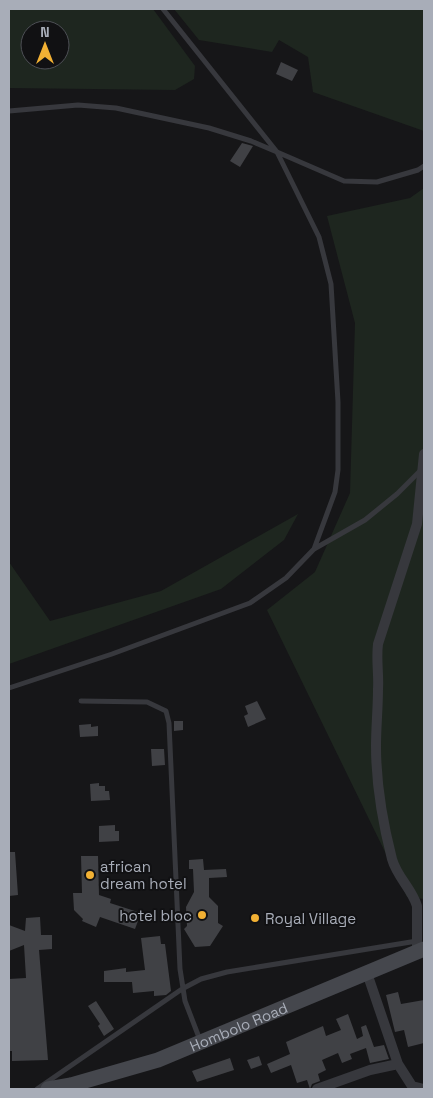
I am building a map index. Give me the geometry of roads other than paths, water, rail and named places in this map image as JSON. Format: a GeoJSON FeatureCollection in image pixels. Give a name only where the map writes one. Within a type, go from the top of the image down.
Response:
{"type":"FeatureCollection","features":[{"type":"Feature","properties":{"kind":"street"},"geometry":{"type":"LineString","coordinates":[[419,947],[417,906],[415,899],[400,878],[392,860],[378,783],[376,656],[378,644],[417,524],[424,454]]}},
{"type":"Feature","properties":{"kind":"street","name":"Hombolo Road"},"geometry":{"type":"LineString","coordinates":[[48,1089],[71,1085],[158,1060],[367,973],[419,947]]}},
{"type":"Feature","properties":{"kind":"street"},"geometry":{"type":"LineString","coordinates":[[367,973],[398,1064],[412,1088],[424,1088]]}},
{"type":"Feature","properties":{"kind":"street"},"geometry":{"type":"LineString","coordinates":[[317,1089],[370,1070],[398,1064]]}},
{"type":"Feature","properties":{"kind":"lane"},"geometry":{"type":"LineString","coordinates":[[163,9],[278,152],[319,237],[331,284],[338,402],[338,470],[335,492],[314,549]]}},
{"type":"Feature","properties":{"kind":"lane"},"geometry":{"type":"LineString","coordinates":[[9,111],[78,104],[116,108],[209,128],[251,141],[344,181],[377,182],[424,166]]}},
{"type":"Feature","properties":{"kind":"lane"},"geometry":{"type":"LineString","coordinates":[[9,688],[112,654],[250,602],[286,578],[314,549],[364,520],[397,494],[423,468]]}},
{"type":"Feature","properties":{"kind":"lane"},"geometry":{"type":"LineString","coordinates":[[82,701],[147,702],[166,711],[169,723],[182,989],[200,1042]]}},
{"type":"Feature","properties":{"kind":"lane"},"geometry":{"type":"LineString","coordinates":[[37,1089],[182,989],[200,979],[227,972],[419,947]]}},
{"type":"Feature","properties":{"kind":"place","name":"african dream hotel"},"geometry":{"type":"Point","coordinates":[90,875]}},
{"type":"Feature","properties":{"kind":"place","name":"hotel bloc"},"geometry":{"type":"Point","coordinates":[202,915]}},
{"type":"Feature","properties":{"kind":"place","name":"Royal Village"},"geometry":{"type":"Point","coordinates":[255,918]}}]}
